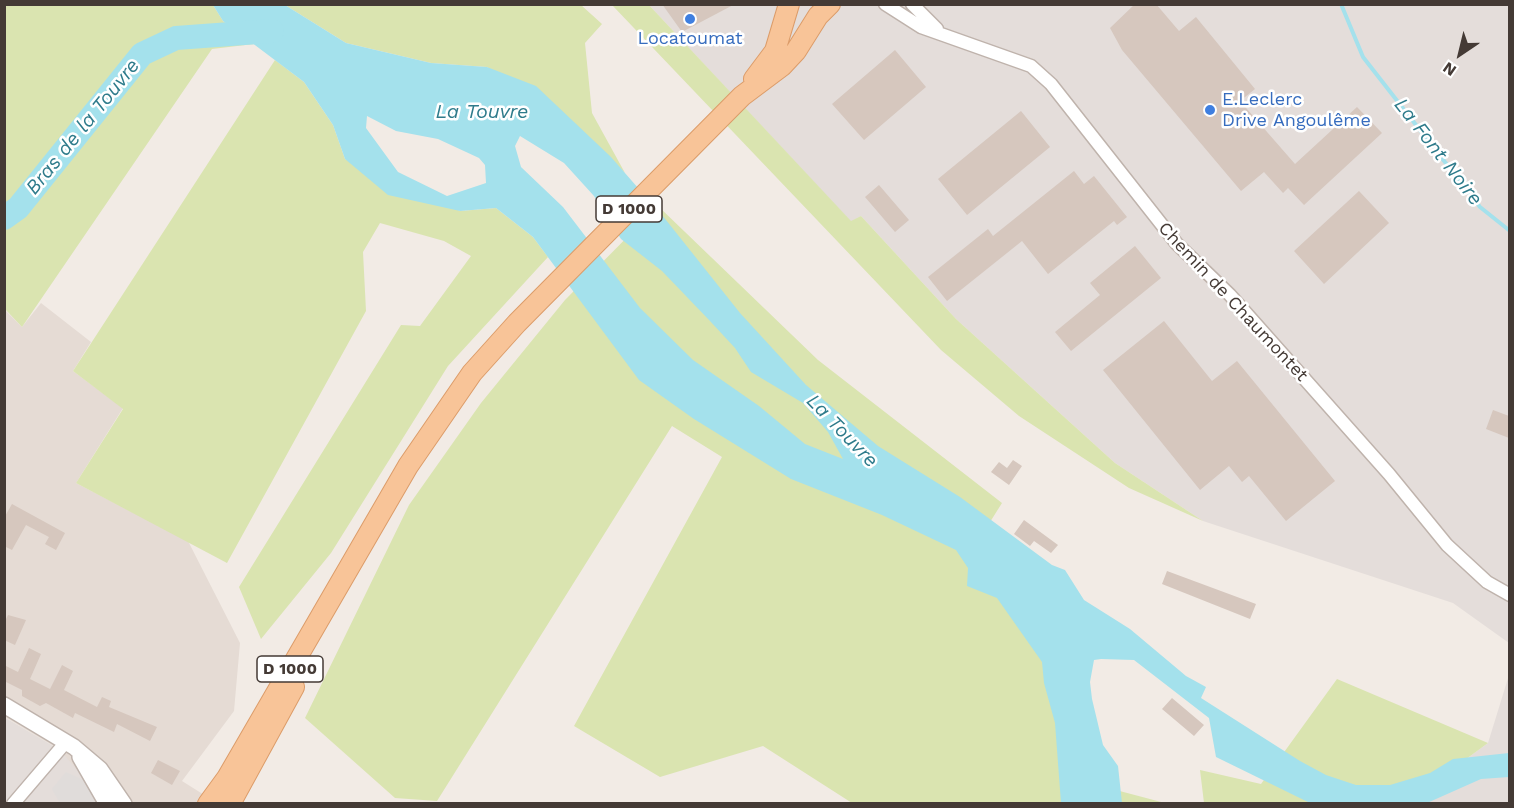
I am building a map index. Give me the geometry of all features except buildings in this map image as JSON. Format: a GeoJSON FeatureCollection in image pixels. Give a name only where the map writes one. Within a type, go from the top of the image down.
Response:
{"type":"FeatureCollection","features":[{"type":"Feature","properties":{"kind":"main road","name":"D 1000"},"geometry":{"type":"LineString","coordinates":[[742,96],[775,51],[789,4]]}},
{"type":"Feature","properties":{"kind":"main road","name":"D 1000"},"geometry":{"type":"LineString","coordinates":[[208,804],[227,778],[408,466],[442,413],[472,373],[516,323],[742,96],[782,66],[796,51],[818,16],[830,4]]}},
{"type":"Feature","properties":{"kind":"main road","name":"D 1000"},"geometry":{"type":"LineString","coordinates":[[230,804],[327,625],[370,533]]}},
{"type":"Feature","properties":{"kind":"street","name":"Chemin de Chaumontet"},"geometry":{"type":"LineString","coordinates":[[885,4],[921,27],[1031,66],[1051,84],[1177,244],[1230,295],[1389,474],[1447,545],[1487,582],[1509,595]]}},
{"type":"Feature","properties":{"kind":"street","name":"Chemin de Chaumontet"},"geometry":{"type":"LineString","coordinates":[[912,4],[943,34]]}},
{"type":"Feature","properties":{"kind":"street"},"geometry":{"type":"LineString","coordinates":[[4,705],[70,744],[100,769],[124,804]]}},
{"type":"Feature","properties":{"kind":"street"},"geometry":{"type":"LineString","coordinates":[[13,804],[70,744]]}},
{"type":"Feature","properties":{"kind":"street"},"geometry":{"type":"LineString","coordinates":[[70,744],[107,804]]}},
{"type":"Feature","properties":{"kind":"shaded area"},"geometry":{"type":"Polygon","coordinates":[[[649,5],[1509,5],[1509,643],[1453,603],[1203,521],[1115,463],[956,319],[861,216],[851,222],[649,5]]]}},
{"type":"Feature","properties":{"kind":"shaded area"},"geometry":{"type":"Polygon","coordinates":[[[41,303],[91,342],[73,371],[123,408],[76,483],[188,541],[240,643],[234,711],[182,781],[217,803],[95,803],[60,750],[5,717],[4,309],[22,327],[41,303]]]}},
{"type":"Feature","properties":{"kind":"shaded area"},"geometry":{"type":"Polygon","coordinates":[[[1509,675],[1509,803],[1412,804],[1413,798],[1488,743],[1509,675]]]}},
{"type":"Feature","properties":{"kind":"shaded area"},"geometry":{"type":"Polygon","coordinates":[[[4,717],[60,750],[79,772],[95,803],[5,803],[4,717]]]}},
{"type":"Feature","properties":{"kind":"shaded area"},"geometry":{"type":"Polygon","coordinates":[[[66,772],[86,781],[99,803],[60,803],[52,789],[66,772]]]}},
{"type":"Feature","properties":{"kind":"green space"},"geometry":{"type":"Polygon","coordinates":[[[4,5],[213,5],[223,21],[254,44],[212,49],[22,327],[5,309],[4,5]]]}},
{"type":"Feature","properties":{"kind":"green space"},"geometry":{"type":"Polygon","coordinates":[[[285,5],[581,5],[602,24],[585,43],[592,113],[625,173],[593,142],[487,67],[431,63],[346,43],[285,5]]]}},
{"type":"Feature","properties":{"kind":"green space"},"geometry":{"type":"Polygon","coordinates":[[[612,5],[649,5],[851,221],[861,216],[956,319],[1115,463],[1203,521],[1129,488],[1019,416],[941,350],[612,5]]]}},
{"type":"Feature","properties":{"kind":"green space"},"geometry":{"type":"Polygon","coordinates":[[[275,60],[304,82],[333,125],[345,159],[460,211],[496,208],[533,237],[548,257],[448,366],[331,553],[261,639],[239,587],[401,325],[420,326],[471,256],[444,241],[380,223],[363,252],[366,311],[227,563],[76,483],[123,409],[73,371],[275,60]]]}},
{"type":"Feature","properties":{"kind":"green space"},"geometry":{"type":"Polygon","coordinates":[[[658,206],[818,360],[1002,503],[985,530],[1097,785],[1165,803],[852,803],[763,746],[660,777],[574,726],[722,457],[672,426],[437,801],[395,798],[305,718],[409,505],[481,403],[565,300],[658,206]]]}},
{"type":"Feature","properties":{"kind":"green space"},"geometry":{"type":"Polygon","coordinates":[[[1337,679],[1488,743],[1413,798],[1412,803],[1204,803],[1200,770],[1261,784],[1337,679]]]}},
{"type":"Feature","properties":{"kind":"water","name":"La Touvre"},"geometry":{"type":"Polygon","coordinates":[[[213,5],[285,5],[346,43],[431,63],[487,67],[536,86],[611,157],[666,220],[740,313],[806,385],[878,446],[960,497],[1052,565],[1065,570],[1084,600],[1130,629],[1186,676],[1206,687],[1201,698],[1300,761],[1326,775],[1356,785],[1390,785],[1430,773],[1453,759],[1509,753],[1509,777],[1481,779],[1427,803],[1310,803],[1216,757],[1209,718],[1134,660],[1101,659],[1094,660],[1090,682],[1092,699],[1103,745],[1118,766],[1122,803],[1061,803],[1055,723],[1044,683],[1042,662],[997,598],[967,586],[968,568],[956,550],[882,515],[791,479],[694,419],[639,380],[533,237],[496,208],[460,211],[388,195],[345,159],[333,125],[304,82],[223,21],[213,5]],[[367,116],[366,128],[398,172],[447,196],[486,183],[485,165],[479,158],[438,139],[396,131],[367,116]],[[520,136],[515,146],[521,167],[563,207],[640,308],[693,360],[759,406],[805,444],[843,459],[828,432],[803,403],[751,372],[735,348],[662,271],[621,239],[594,196],[564,163],[520,136]]]}},
{"type":"Feature","properties":{"kind":"waterway","name":"La Font Noire"},"geometry":{"type":"LineString","coordinates":[[1341,4],[1363,57],[1480,207],[1510,231]]}},
{"type":"Feature","properties":{"kind":"waterway","name":"Bras de la Touvre"},"geometry":{"type":"LineString","coordinates":[[4,218],[18,208],[142,54],[176,38],[272,31]]}},
{"type":"Feature","properties":{"kind":"place","name":"Locatoumat"},"geometry":{"type":"Point","coordinates":[690,19]}},
{"type":"Feature","properties":{"kind":"place","name":"E.Leclerc Drive Angoulême"},"geometry":{"type":"Point","coordinates":[1210,110]}}]}
